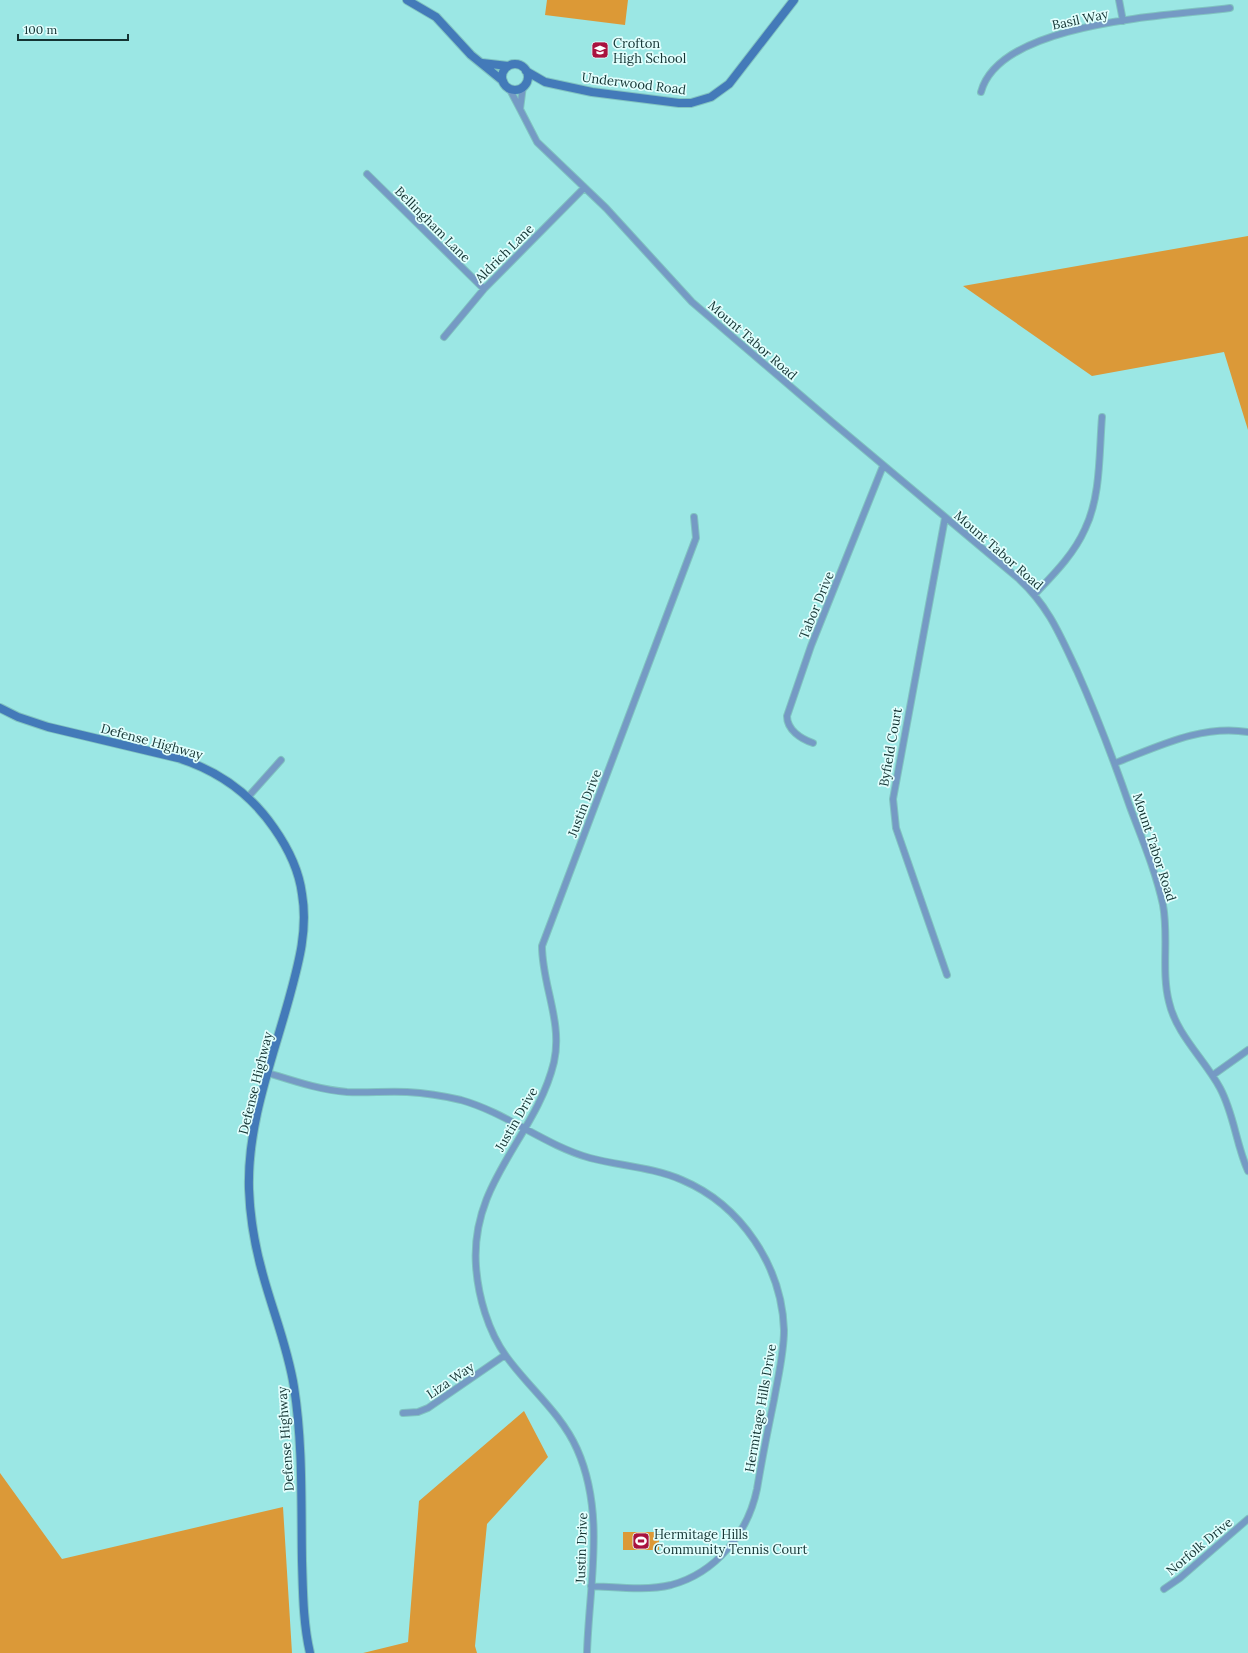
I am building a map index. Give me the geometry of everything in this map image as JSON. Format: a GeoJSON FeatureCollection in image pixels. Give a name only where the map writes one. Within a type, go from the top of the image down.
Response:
{"type":"FeatureCollection","features":[{"type":"Feature","properties":{"kind":"main road"},"geometry":{"type":"LineString","coordinates":[[407,0],[436,17],[471,54],[481,63],[503,81],[509,88],[516,89],[524,86],[527,78],[526,71],[520,65],[508,66],[481,63]]}},
{"type":"Feature","properties":{"kind":"main road","name":"Underwood Road"},"geometry":{"type":"LineString","coordinates":[[526,71],[545,82],[592,92],[662,102],[678,103],[702,100],[720,92],[729,84],[794,0]]}},
{"type":"Feature","properties":{"kind":"main road"},"geometry":{"type":"LineString","coordinates":[[503,81],[503,72],[508,66]]}},
{"type":"Feature","properties":{"kind":"main road","name":"Underwood Road"},"geometry":{"type":"LineString","coordinates":[[524,86],[545,82]]}},
{"type":"Feature","properties":{"kind":"main road","name":"Defense Highway"},"geometry":{"type":"LineString","coordinates":[[0,708],[18,717],[48,727],[161,753],[196,764],[222,776],[248,797],[269,821],[286,847],[298,877],[304,911],[304,931],[298,968],[268,1073],[253,1136],[249,1170],[250,1207],[256,1248],[286,1350],[294,1386],[300,1447],[303,1604],[310,1653]]}},
{"type":"Feature","properties":{"kind":"street"},"geometry":{"type":"LineString","coordinates":[[1119,0],[1123,21]]}},
{"type":"Feature","properties":{"kind":"street","name":"Basil Way"},"geometry":{"type":"LineString","coordinates":[[981,92],[988,74],[1023,48],[1051,35],[1072,29],[1123,21],[1230,8]]}},
{"type":"Feature","properties":{"kind":"street"},"geometry":{"type":"LineString","coordinates":[[520,109],[524,86]]}},
{"type":"Feature","properties":{"kind":"street","name":"Mount Tabor Road"},"geometry":{"type":"LineString","coordinates":[[509,88],[537,142],[606,208],[692,302],[1035,594],[1058,631],[1088,697],[1115,763],[1153,869],[1163,905],[1166,943],[1166,986],[1169,1003],[1178,1024],[1213,1075],[1227,1103],[1237,1142],[1248,1171]]}},
{"type":"Feature","properties":{"kind":"street","name":"Bellingham Lane"},"geometry":{"type":"LineString","coordinates":[[367,174],[484,289]]}},
{"type":"Feature","properties":{"kind":"street","name":"Aldrich Lane"},"geometry":{"type":"LineString","coordinates":[[444,337],[484,289],[584,188]]}},
{"type":"Feature","properties":{"kind":"street"},"geometry":{"type":"LineString","coordinates":[[1035,594],[1053,576],[1068,557],[1088,524],[1096,483],[1102,417]]}},
{"type":"Feature","properties":{"kind":"street","name":"Tabor Drive"},"geometry":{"type":"LineString","coordinates":[[813,743],[801,738],[795,732],[788,722],[787,716],[811,646],[883,466]]}},
{"type":"Feature","properties":{"kind":"street","name":"Justin Drive"},"geometry":{"type":"LineString","coordinates":[[587,1653],[595,1519],[590,1485],[585,1468],[568,1432],[505,1355],[490,1326],[478,1288],[476,1265],[477,1232],[481,1213],[496,1175],[525,1128],[542,1097],[548,1082],[556,1046],[555,1017],[543,968],[542,946],[696,538],[694,517]]}},
{"type":"Feature","properties":{"kind":"street","name":"Byfield Court"},"geometry":{"type":"LineString","coordinates":[[945,518],[893,799],[896,828],[947,975]]}},
{"type":"Feature","properties":{"kind":"street"},"geometry":{"type":"LineString","coordinates":[[1115,763],[1179,739],[1199,734],[1222,731],[1248,732]]}},
{"type":"Feature","properties":{"kind":"street"},"geometry":{"type":"LineString","coordinates":[[248,797],[281,760]]}},
{"type":"Feature","properties":{"kind":"street"},"geometry":{"type":"LineString","coordinates":[[1213,1075],[1248,1050]]}},
{"type":"Feature","properties":{"kind":"street","name":"Hermitage Hills Drive"},"geometry":{"type":"LineString","coordinates":[[268,1073],[327,1090],[348,1092],[406,1092],[452,1098],[476,1105],[513,1120],[561,1147],[582,1156],[654,1170],[684,1181],[715,1199],[739,1220],[761,1251],[772,1275],[783,1318],[784,1337],[756,1493],[748,1518],[729,1548],[711,1565],[688,1578],[672,1584],[645,1588],[591,1586]]}},
{"type":"Feature","properties":{"kind":"street","name":"Liza Way"},"geometry":{"type":"LineString","coordinates":[[403,1413],[418,1412],[428,1408],[505,1355]]}},
{"type":"Feature","properties":{"kind":"street","name":"Norfolk Drive"},"geometry":{"type":"LineString","coordinates":[[1164,1589],[1180,1578],[1248,1519]]}},
{"type":"Feature","properties":{"kind":"shaded area"},"geometry":{"type":"Polygon","coordinates":[[[547,0],[628,0],[625,25],[545,15],[547,0]]]}},
{"type":"Feature","properties":{"kind":"shaded area"},"geometry":{"type":"Polygon","coordinates":[[[1248,236],[1248,430],[1224,352],[1092,376],[963,286],[1248,236]]]}},
{"type":"Feature","properties":{"kind":"shaded area"},"geometry":{"type":"Polygon","coordinates":[[[524,1411],[548,1457],[487,1524],[475,1646],[477,1653],[363,1653],[408,1642],[419,1501],[524,1411]]]}},
{"type":"Feature","properties":{"kind":"shaded area"},"geometry":{"type":"Polygon","coordinates":[[[0,1473],[62,1559],[283,1507],[292,1653],[0,1653],[0,1473]]]}},
{"type":"Feature","properties":{"kind":"shaded area","name":"Hermitage Hills Community Tennis Court"},"geometry":{"type":"Polygon","coordinates":[[[623,1532],[659,1532],[659,1550],[623,1550],[623,1532]]]}},
{"type":"Feature","properties":{"kind":"place","name":"Crofton High School"},"geometry":{"type":"Point","coordinates":[600,50]}},
{"type":"Feature","properties":{"kind":"place","name":"Hermitage Hills Community Tennis Court"},"geometry":{"type":"Point","coordinates":[641,1541]}}]}
